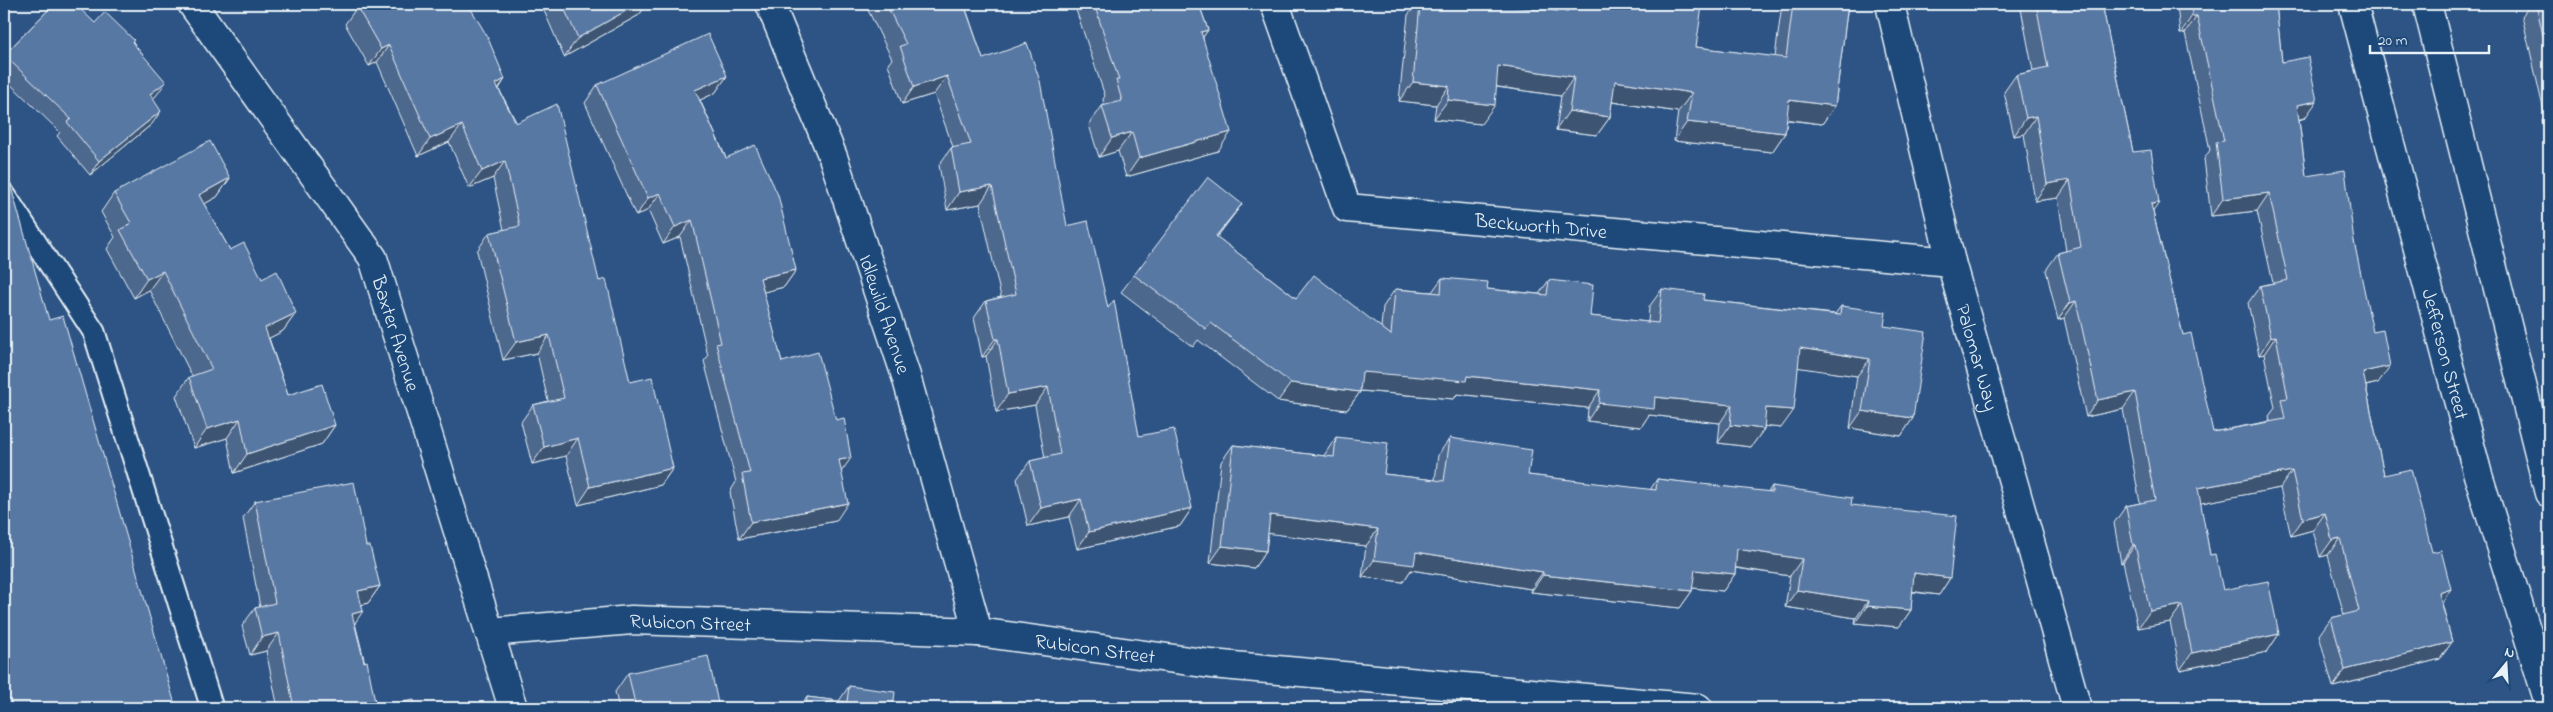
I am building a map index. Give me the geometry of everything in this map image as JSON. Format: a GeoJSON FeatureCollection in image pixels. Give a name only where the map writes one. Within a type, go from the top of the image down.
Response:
{"type":"FeatureCollection","features":[{"type":"Feature","properties":{"kind":"street","name":"Baxter Avenue"},"geometry":{"type":"LineString","coordinates":[[192,4],[373,258],[513,708]]}},
{"type":"Feature","properties":{"kind":"street","name":"Idlewild Avenue"},"geometry":{"type":"LineString","coordinates":[[770,4],[834,158],[906,376],[978,632]]}},
{"type":"Feature","properties":{"kind":"street","name":"Beckworth Drive"},"geometry":{"type":"LineString","coordinates":[[1275,4],[1347,208],[1950,262]]}},
{"type":"Feature","properties":{"kind":"street","name":"Palomar Way"},"geometry":{"type":"LineString","coordinates":[[1890,4],[1950,262],[2077,708]]}},
{"type":"Feature","properties":{"kind":"street","name":"Jefferson Street"},"geometry":{"type":"LineString","coordinates":[[2353,4],[2478,475],[2549,703]]}},
{"type":"Feature","properties":{"kind":"street"},"geometry":{"type":"LineString","coordinates":[[2427,4],[2549,493]]}},
{"type":"Feature","properties":{"kind":"street","name":"Rubicon Street"},"geometry":{"type":"LineString","coordinates":[[489,632],[632,620],[978,632],[1211,664],[1698,708]]}},
{"type":"Feature","properties":{"kind":"lane"},"geometry":{"type":"LineString","coordinates":[[4,194],[94,332],[212,708]]}},
{"type":"Feature","properties":{"kind":"building"},"geometry":{"type":"Polygon","coordinates":[[[54,4],[75,4],[95,23],[105,12],[134,40],[132,42],[166,82],[150,94],[161,111],[99,161],[67,122],[71,119],[4,55],[54,4]]]}},
{"type":"Feature","properties":{"kind":"building"},"geometry":{"type":"Polygon","coordinates":[[[363,4],[468,4],[487,36],[505,79],[496,84],[516,123],[557,104],[599,281],[606,279],[630,382],[652,377],[673,468],[590,487],[578,438],[544,447],[533,405],[564,398],[549,335],[516,342],[489,233],[520,226],[505,161],[482,171],[462,125],[430,139],[389,45],[381,49],[357,7],[363,4]]]}},
{"type":"Feature","properties":{"kind":"building"},"geometry":{"type":"Polygon","coordinates":[[[562,4],[638,4],[578,38],[562,4]]]}},
{"type":"Feature","properties":{"kind":"building"},"geometry":{"type":"Polygon","coordinates":[[[886,4],[964,4],[983,59],[1027,43],[1040,81],[1067,226],[1088,221],[1108,308],[1114,300],[1139,436],[1174,429],[1192,508],[1089,532],[1081,499],[1041,508],[1030,461],[1060,454],[1048,387],[1008,394],[998,339],[995,339],[986,301],[1016,294],[992,186],[959,192],[951,148],[971,144],[947,76],[914,87],[900,46],[906,44],[886,4]]]}},
{"type":"Feature","properties":{"kind":"building"},"geometry":{"type":"Polygon","coordinates":[[[1094,4],[1199,4],[1208,30],[1201,32],[1231,132],[1139,158],[1132,132],[1112,138],[1102,106],[1122,101],[1116,80],[1119,80],[1094,4]]]}},
{"type":"Feature","properties":{"kind":"building"},"geometry":{"type":"Polygon","coordinates":[[[1420,4],[1488,4],[1567,12],[1568,4],[1686,4],[1702,6],[1696,47],[1786,58],[1793,4],[1848,4],[1835,106],[1789,100],[1785,133],[1687,122],[1692,93],[1615,81],[1610,117],[1569,111],[1574,77],[1498,66],[1495,105],[1448,100],[1449,86],[1413,82],[1420,4]]]}},
{"type":"Feature","properties":{"kind":"building"},"geometry":{"type":"Polygon","coordinates":[[[2036,4],[2102,4],[2133,152],[2151,150],[2159,203],[2151,204],[2183,335],[2191,333],[2213,432],[2285,419],[2281,399],[2288,398],[2276,336],[2271,337],[2260,286],[2288,280],[2269,193],[2223,199],[2216,142],[2224,141],[2197,16],[2192,16],[2191,4],[2276,4],[2282,62],[2308,57],[2317,101],[2297,105],[2306,176],[2345,170],[2354,241],[2373,332],[2383,330],[2390,366],[2363,372],[2384,475],[2411,469],[2432,552],[2441,550],[2451,589],[2439,593],[2452,642],[2345,670],[2331,618],[2359,611],[2340,538],[2332,540],[2325,513],[2303,519],[2292,471],[2198,488],[2210,555],[2215,554],[2223,590],[2268,581],[2279,634],[2192,653],[2182,605],[2150,611],[2135,545],[2133,545],[2126,506],[2155,500],[2135,392],[2098,400],[2076,301],[2070,303],[2058,253],[2081,247],[2070,180],[2047,184],[2036,116],[2026,118],[2016,75],[2048,68],[2036,4]]]}},
{"type":"Feature","properties":{"kind":"building"},"geometry":{"type":"Polygon","coordinates":[[[2536,4],[2549,4],[2549,62],[2536,4]]]}},
{"type":"Feature","properties":{"kind":"building"},"geometry":{"type":"Polygon","coordinates":[[[708,34],[727,76],[695,90],[726,158],[755,145],[778,195],[796,270],[760,278],[782,362],[818,352],[836,420],[844,418],[851,458],[839,460],[848,503],[751,522],[742,474],[750,473],[716,344],[721,343],[692,220],[675,227],[660,193],[648,198],[597,85],[708,34]]]}},
{"type":"Feature","properties":{"kind":"building"},"geometry":{"type":"Polygon","coordinates":[[[210,141],[230,178],[199,195],[230,250],[244,243],[262,279],[277,271],[296,313],[265,328],[288,395],[322,384],[335,425],[247,454],[240,419],[207,429],[189,377],[212,369],[163,271],[147,279],[120,230],[131,223],[114,193],[210,141]]]}},
{"type":"Feature","properties":{"kind":"building"},"geometry":{"type":"Polygon","coordinates":[[[1208,177],[1242,204],[1216,236],[1296,298],[1314,275],[1391,335],[1395,289],[1441,293],[1442,278],[1488,282],[1487,289],[1547,295],[1549,280],[1593,285],[1590,316],[1658,323],[1662,289],[1704,294],[1703,300],[1840,315],[1841,306],[1886,312],[1884,326],[1926,332],[1913,418],[1862,411],[1870,359],[1800,348],[1794,410],[1766,408],[1764,429],[1730,425],[1732,405],[1655,397],[1654,409],[1599,403],[1600,390],[1467,376],[1466,381],[1362,372],[1360,392],[1291,383],[1211,323],[1206,329],[1134,275],[1208,177]]]}},
{"type":"Feature","properties":{"kind":"building"},"geometry":{"type":"Polygon","coordinates":[[[9,180],[49,320],[63,316],[176,708],[4,708],[4,182],[9,180]]]}},
{"type":"Feature","properties":{"kind":"building"},"geometry":{"type":"Polygon","coordinates":[[[1336,437],[1388,443],[1384,474],[1444,481],[1450,438],[1532,450],[1528,475],[1656,490],[1657,479],[1772,492],[1772,486],[1852,498],[1851,505],[1957,516],[1950,578],[1914,573],[1911,610],[1867,606],[1868,601],[1797,590],[1802,559],[1737,549],[1735,574],[1695,570],[1692,591],[1543,575],[1543,572],[1416,552],[1414,565],[1374,560],[1378,529],[1270,515],[1266,551],[1222,546],[1233,445],[1334,457],[1336,437]]]}},
{"type":"Feature","properties":{"kind":"building"},"geometry":{"type":"Polygon","coordinates":[[[354,482],[366,546],[370,546],[380,586],[358,591],[363,611],[352,614],[364,662],[367,661],[376,707],[414,700],[416,708],[294,708],[279,633],[262,637],[255,608],[275,603],[255,501],[354,482]]]}},
{"type":"Feature","properties":{"kind":"building"},"geometry":{"type":"Polygon","coordinates":[[[708,656],[719,708],[636,708],[628,673],[708,656]]]}},
{"type":"Feature","properties":{"kind":"building"},"geometry":{"type":"Polygon","coordinates":[[[849,686],[895,692],[893,708],[806,708],[807,697],[847,702],[849,686]]]}},
{"type":"Feature","properties":{"kind":"building"},"geometry":{"type":"Polygon","coordinates":[[[956,702],[990,708],[954,708],[956,702]]]}},
{"type":"Feature","properties":{"kind":"building"},"geometry":{"type":"Polygon","coordinates":[[[1019,704],[1065,706],[1064,708],[1019,708],[1019,704]]]}}]}
